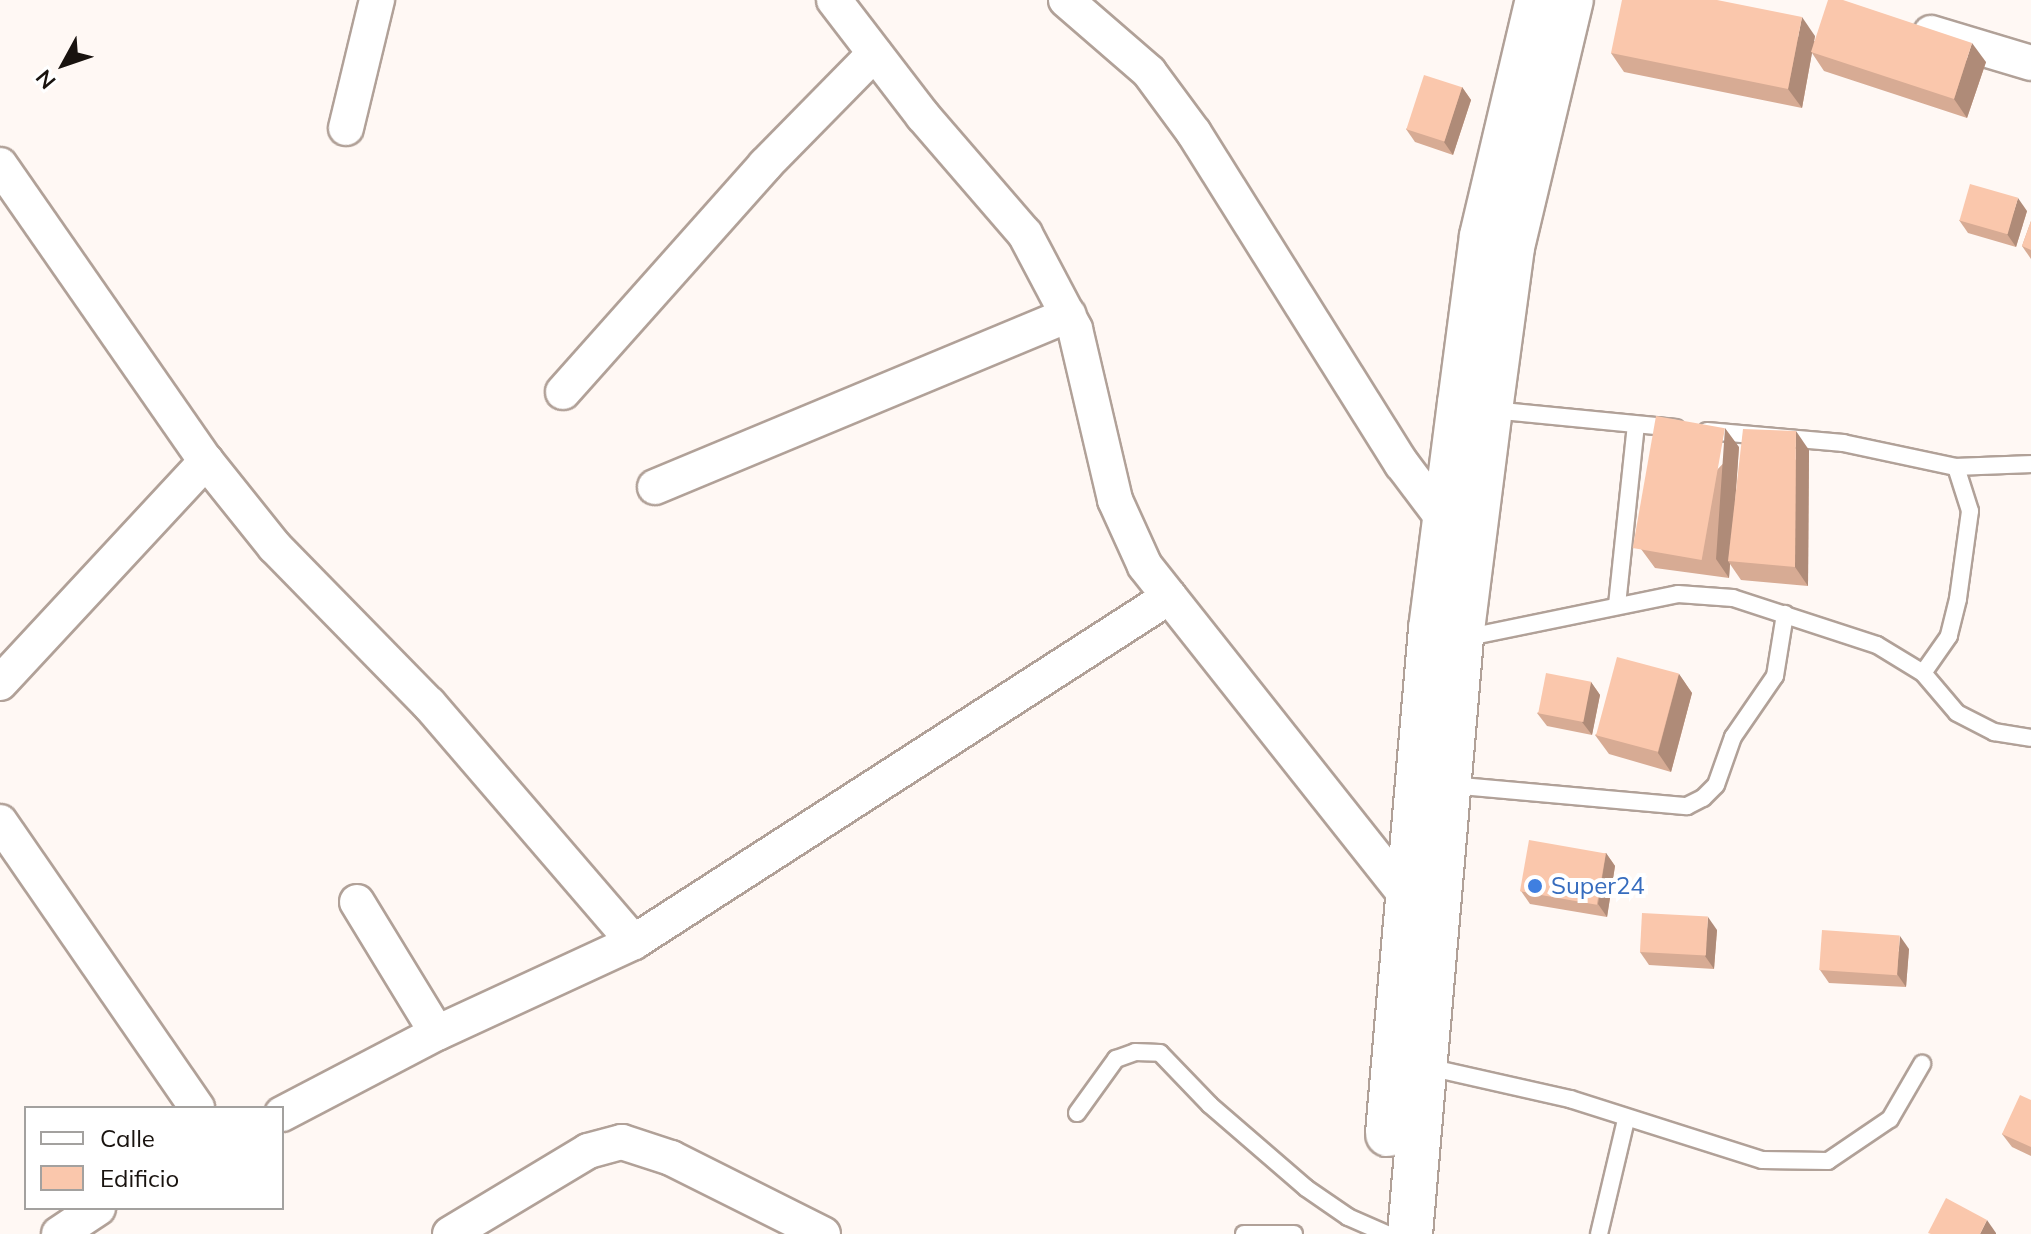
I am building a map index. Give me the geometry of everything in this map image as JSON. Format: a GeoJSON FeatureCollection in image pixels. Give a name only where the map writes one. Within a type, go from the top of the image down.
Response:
{"type":"FeatureCollection","features":[{"type":"Feature","properties":{"kind":"main road"},"geometry":{"type":"LineString","coordinates":[[1384,1234],[1420,913],[1446,634],[1475,407],[1482,236],[1538,0]]}},
{"type":"Feature","properties":{"kind":"main road"},"geometry":{"type":"LineString","coordinates":[[1475,407],[1571,0]]}},
{"type":"Feature","properties":{"kind":"main road"},"geometry":{"type":"LineString","coordinates":[[1410,1234],[1423,1066],[1420,913]]}},
{"type":"Feature","properties":{"kind":"street"},"geometry":{"type":"LineString","coordinates":[[346,128],[377,0]]}},
{"type":"Feature","properties":{"kind":"street"},"geometry":{"type":"LineString","coordinates":[[834,0],[874,54],[1025,234],[1069,315],[1126,534],[1169,597],[1420,913]]}},
{"type":"Feature","properties":{"kind":"street"},"geometry":{"type":"LineString","coordinates":[[1066,0],[1149,72],[1194,133],[1459,537]]}},
{"type":"Feature","properties":{"kind":"street"},"geometry":{"type":"LineString","coordinates":[[1895,23],[2031,63]]}},
{"type":"Feature","properties":{"kind":"street"},"geometry":{"type":"LineString","coordinates":[[563,392],[765,165],[874,54]]}},
{"type":"Feature","properties":{"kind":"street"},"geometry":{"type":"LineString","coordinates":[[0,165],[206,461],[275,547],[429,704],[634,942]]}},
{"type":"Feature","properties":{"kind":"street"},"geometry":{"type":"LineString","coordinates":[[655,487],[1069,315]]}},
{"type":"Feature","properties":{"kind":"street"},"geometry":{"type":"LineString","coordinates":[[0,683],[206,461]]}},
{"type":"Feature","properties":{"kind":"street"},"geometry":{"type":"LineString","coordinates":[[284,1113],[437,1033],[634,942],[1169,597]]}},
{"type":"Feature","properties":{"kind":"street"},"geometry":{"type":"LineString","coordinates":[[0,822],[196,1106]]}},
{"type":"Feature","properties":{"kind":"street"},"geometry":{"type":"LineString","coordinates":[[357,902],[437,1033]]}},
{"type":"Feature","properties":{"kind":"street"},"geometry":{"type":"LineString","coordinates":[[450,1234],[588,1151],[622,1142],[671,1158],[823,1234]]}},
{"type":"Feature","properties":{"kind":"street"},"geometry":{"type":"LineString","coordinates":[[59,1234],[95,1210]]}},
{"type":"Feature","properties":{"kind":"lane"},"geometry":{"type":"LineString","coordinates":[[1475,407],[1843,443],[1956,467],[2031,464]]}},
{"type":"Feature","properties":{"kind":"lane"},"geometry":{"type":"LineString","coordinates":[[1617,605],[1636,425]]}},
{"type":"Feature","properties":{"kind":"lane"},"geometry":{"type":"LineString","coordinates":[[1923,673],[1949,636],[1958,599],[1970,511],[1956,467]]}},
{"type":"Feature","properties":{"kind":"lane"},"geometry":{"type":"LineString","coordinates":[[1446,634],[1678,594],[1733,598],[1877,645],[1923,673],[1957,713],[1994,732],[2031,738]]}},
{"type":"Feature","properties":{"kind":"lane"},"geometry":{"type":"LineString","coordinates":[[1432,782],[1687,806],[1703,798],[1716,785],[1733,737],[1775,676],[1785,614]]}},
{"type":"Feature","properties":{"kind":"lane"},"geometry":{"type":"LineString","coordinates":[[1077,1113],[1116,1059],[1135,1052],[1160,1053],[1210,1105],[1306,1188],[1384,1234]]}},
{"type":"Feature","properties":{"kind":"lane"},"geometry":{"type":"LineString","coordinates":[[1423,1066],[1570,1099],[1626,1120],[1762,1160],[1828,1161],[1890,1119],[1922,1064]]}},
{"type":"Feature","properties":{"kind":"lane"},"geometry":{"type":"LineString","coordinates":[[1599,1234],[1626,1120]]}},
{"type":"Feature","properties":{"kind":"lane"},"geometry":{"type":"LineString","coordinates":[[1244,1234],[1294,1234]]}},
{"type":"Feature","properties":{"kind":"building"},"geometry":{"type":"Polygon","coordinates":[[[1622,0],[1717,0],[1802,17],[1788,89],[1611,53],[1622,0]]]}},
{"type":"Feature","properties":{"kind":"building"},"geometry":{"type":"Polygon","coordinates":[[[1828,0],[1843,0],[1972,43],[1954,99],[1811,52],[1828,0]]]}},
{"type":"Feature","properties":{"kind":"building"},"geometry":{"type":"Polygon","coordinates":[[[1424,75],[1462,87],[1444,142],[1406,129],[1424,75]]]}},
{"type":"Feature","properties":{"kind":"building"},"geometry":{"type":"Polygon","coordinates":[[[1970,184],[2018,198],[2008,234],[1960,221],[1970,184]]]}},
{"type":"Feature","properties":{"kind":"building"},"geometry":{"type":"Polygon","coordinates":[[[2031,221],[2031,250],[2022,246],[2031,221]]]}},
{"type":"Feature","properties":{"kind":"building"},"geometry":{"type":"Polygon","coordinates":[[[1656,416],[1725,428],[1702,560],[1633,548],[1656,416]]]}},
{"type":"Feature","properties":{"kind":"building"},"geometry":{"type":"Polygon","coordinates":[[[1743,429],[1796,431],[1795,567],[1728,561],[1743,429]]]}},
{"type":"Feature","properties":{"kind":"building"},"geometry":{"type":"Polygon","coordinates":[[[1617,657],[1679,674],[1658,752],[1596,735],[1617,657]]]}},
{"type":"Feature","properties":{"kind":"building"},"geometry":{"type":"Polygon","coordinates":[[[1546,673],[1591,682],[1583,722],[1538,713],[1546,673]]]}},
{"type":"Feature","properties":{"kind":"building"},"geometry":{"type":"Polygon","coordinates":[[[1529,840],[1606,854],[1597,905],[1520,891],[1529,840]]]}},
{"type":"Feature","properties":{"kind":"building"},"geometry":{"type":"Polygon","coordinates":[[[1642,913],[1708,916],[1706,955],[1640,952],[1642,913]]]}},
{"type":"Feature","properties":{"kind":"building"},"geometry":{"type":"Polygon","coordinates":[[[1822,930],[1900,935],[1897,975],[1819,970],[1822,930]]]}},
{"type":"Feature","properties":{"kind":"building"},"geometry":{"type":"Polygon","coordinates":[[[2020,1095],[2031,1100],[2031,1147],[2002,1134],[2020,1095]]]}},
{"type":"Feature","properties":{"kind":"building"},"geometry":{"type":"Polygon","coordinates":[[[1946,1198],[1987,1220],[1980,1234],[1928,1233],[1946,1198]]]}},
{"type":"Feature","properties":{"kind":"place","name":"Super24"},"geometry":{"type":"Point","coordinates":[1535,886]}}]}
